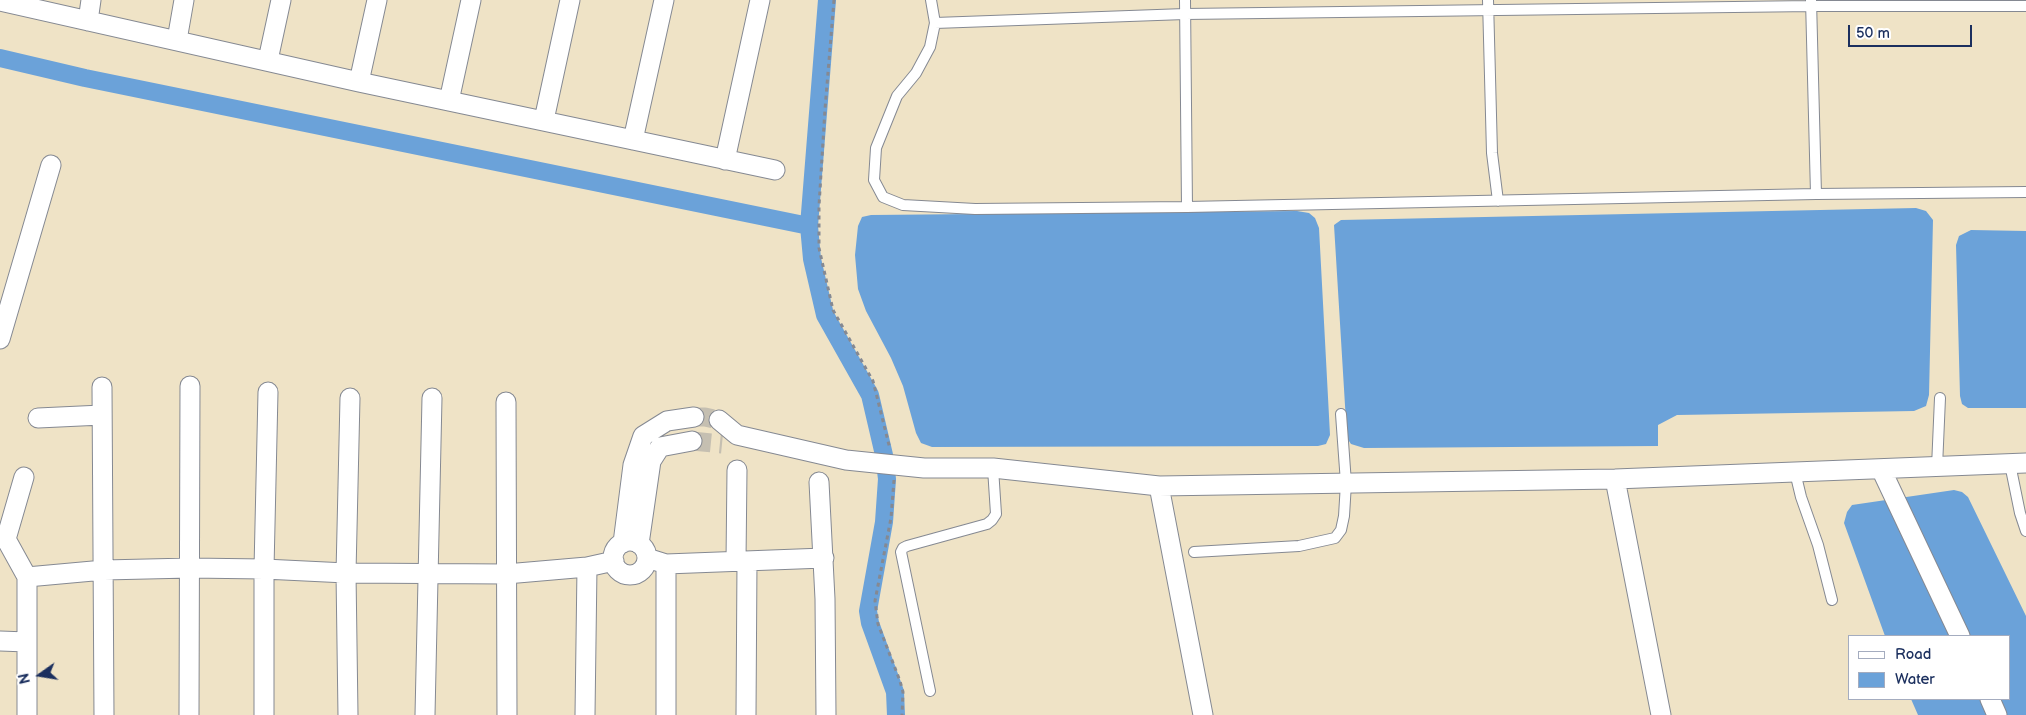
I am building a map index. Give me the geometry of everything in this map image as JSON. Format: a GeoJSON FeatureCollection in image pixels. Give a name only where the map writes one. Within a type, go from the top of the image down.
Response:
{"type":"FeatureCollection","features":[{"type":"Feature","properties":{"kind":"street"},"geometry":{"type":"LineString","coordinates":[[88,21],[91,0]]}},
{"type":"Feature","properties":{"kind":"street"},"geometry":{"type":"LineString","coordinates":[[177,40],[184,0]]}},
{"type":"Feature","properties":{"kind":"street"},"geometry":{"type":"LineString","coordinates":[[268,60],[281,0]]}},
{"type":"Feature","properties":{"kind":"street"},"geometry":{"type":"LineString","coordinates":[[359,82],[377,0]]}},
{"type":"Feature","properties":{"kind":"street"},"geometry":{"type":"LineString","coordinates":[[449,100],[471,0]]}},
{"type":"Feature","properties":{"kind":"street"},"geometry":{"type":"LineString","coordinates":[[544,120],[570,0]]}},
{"type":"Feature","properties":{"kind":"street"},"geometry":{"type":"LineString","coordinates":[[633,140],[664,0]]}},
{"type":"Feature","properties":{"kind":"street"},"geometry":{"type":"LineString","coordinates":[[724,160],[760,0]]}},
{"type":"Feature","properties":{"kind":"street"},"geometry":{"type":"LineString","coordinates":[[0,1],[359,82],[775,170]]}},
{"type":"Feature","properties":{"kind":"street"},"geometry":{"type":"LineString","coordinates":[[0,339],[51,165]]}},
{"type":"Feature","properties":{"kind":"street"},"geometry":{"type":"LineString","coordinates":[[190,386],[190,715]]}},
{"type":"Feature","properties":{"kind":"street"},"geometry":{"type":"LineString","coordinates":[[102,387],[104,715]]}},
{"type":"Feature","properties":{"kind":"street"},"geometry":{"type":"LineString","coordinates":[[264,715],[264,569],[268,392]]}},
{"type":"Feature","properties":{"kind":"street"},"geometry":{"type":"LineString","coordinates":[[348,715],[346,574],[350,398]]}},
{"type":"Feature","properties":{"kind":"street"},"geometry":{"type":"LineString","coordinates":[[425,715],[432,398]]}},
{"type":"Feature","properties":{"kind":"street"},"geometry":{"type":"LineString","coordinates":[[506,402],[507,715]]}},
{"type":"Feature","properties":{"kind":"street"},"geometry":{"type":"LineString","coordinates":[[38,418],[102,415]]}},
{"type":"Feature","properties":{"kind":"street"},"geometry":{"type":"LineString","coordinates":[[694,417],[667,420],[643,436],[633,465],[636,548],[643,568],[634,574],[624,574],[616,566],[614,561],[615,551],[636,548],[666,564],[824,558]]}},
{"type":"Feature","properties":{"kind":"street"},"geometry":{"type":"LineString","coordinates":[[719,420],[730,439],[846,460],[924,468],[993,468],[1159,486],[1615,479],[2018,464]]}},
{"type":"Feature","properties":{"kind":"street"},"geometry":{"type":"LineString","coordinates":[[636,548],[651,461],[660,446],[692,441]]}},
{"type":"Feature","properties":{"kind":"street"},"geometry":{"type":"LineString","coordinates":[[1881,469],[1960,635]]}},
{"type":"Feature","properties":{"kind":"street"},"geometry":{"type":"LineString","coordinates":[[737,470],[746,715]]}},
{"type":"Feature","properties":{"kind":"street"},"geometry":{"type":"LineString","coordinates":[[24,477],[6,539],[28,577],[27,715]]}},
{"type":"Feature","properties":{"kind":"street"},"geometry":{"type":"LineString","coordinates":[[1615,479],[1660,715]]}},
{"type":"Feature","properties":{"kind":"street"},"geometry":{"type":"LineString","coordinates":[[819,482],[824,558],[826,715]]}},
{"type":"Feature","properties":{"kind":"street"},"geometry":{"type":"LineString","coordinates":[[1159,486],[1203,715]]}},
{"type":"Feature","properties":{"kind":"street"},"geometry":{"type":"LineString","coordinates":[[28,577],[104,570],[190,568],[264,569],[346,574],[428,572],[506,574],[587,567],[614,561]]}},
{"type":"Feature","properties":{"kind":"street"},"geometry":{"type":"LineString","coordinates":[[666,564],[666,715]]}},
{"type":"Feature","properties":{"kind":"street"},"geometry":{"type":"LineString","coordinates":[[585,715],[587,567]]}},
{"type":"Feature","properties":{"kind":"street"},"geometry":{"type":"LineString","coordinates":[[0,641],[27,642]]}},
{"type":"Feature","properties":{"kind":"street"},"geometry":{"type":"LineString","coordinates":[[1990,700],[1997,715]]}},
{"type":"Feature","properties":{"kind":"lane"},"geometry":{"type":"LineString","coordinates":[[931,0],[935,24],[930,47],[916,73],[897,96],[876,148],[874,180],[883,196],[903,205],[975,209],[1187,207],[1816,194],[2026,192]]}},
{"type":"Feature","properties":{"kind":"lane"},"geometry":{"type":"LineString","coordinates":[[1185,0],[1187,207]]}},
{"type":"Feature","properties":{"kind":"lane"},"geometry":{"type":"LineString","coordinates":[[935,24],[1488,5],[1812,3],[2026,6]]}},
{"type":"Feature","properties":{"kind":"lane"},"geometry":{"type":"LineString","coordinates":[[1812,3],[1816,194]]}},
{"type":"Feature","properties":{"kind":"lane"},"geometry":{"type":"LineString","coordinates":[[1488,5],[1492,154],[1498,201]]}},
{"type":"Feature","properties":{"kind":"lane"},"geometry":{"type":"LineString","coordinates":[[1937,467],[1940,398]]}},
{"type":"Feature","properties":{"kind":"lane"},"geometry":{"type":"LineString","coordinates":[[1194,552],[1299,546],[1335,538],[1340,530],[1344,516],[1346,483],[1340,414]]}},
{"type":"Feature","properties":{"kind":"lane"},"geometry":{"type":"LineString","coordinates":[[2018,464],[2020,513],[2026,531]]}},
{"type":"Feature","properties":{"kind":"lane"},"geometry":{"type":"LineString","coordinates":[[930,691],[901,552],[907,546],[988,524],[996,514],[993,468]]}},
{"type":"Feature","properties":{"kind":"lane"},"geometry":{"type":"LineString","coordinates":[[1796,472],[1801,497],[1818,545],[1832,600]]}},
{"type":"Feature","properties":{"kind":"path"},"geometry":{"type":"LineString","coordinates":[[834,0],[825,110],[818,226],[819,248],[833,310],[873,381],[888,436],[891,455]]}},
{"type":"Feature","properties":{"kind":"path"},"geometry":{"type":"LineString","coordinates":[[894,476],[891,518],[875,600],[878,624],[901,686],[902,715]]}},
{"type":"Feature","properties":{"kind":"water"},"geometry":{"type":"Polygon","coordinates":[[[1916,208],[1926,211],[1933,220],[1929,395],[1926,406],[1914,411],[1677,415],[1658,425],[1658,446],[1364,448],[1351,444],[1347,438],[1334,225],[1341,220],[1916,208]]]}},
{"type":"Feature","properties":{"kind":"water"},"geometry":{"type":"Polygon","coordinates":[[[1297,211],[1309,213],[1315,218],[1319,228],[1330,435],[1326,444],[1318,446],[932,447],[921,443],[916,433],[903,386],[891,358],[866,311],[858,289],[855,255],[858,226],[862,217],[871,215],[1297,211]]]}},
{"type":"Feature","properties":{"kind":"water"},"geometry":{"type":"Polygon","coordinates":[[[1971,230],[2026,231],[2026,408],[1968,408],[1962,404],[1960,396],[1956,245],[1959,236],[1971,230]]]}},
{"type":"Feature","properties":{"kind":"water"},"geometry":{"type":"Polygon","coordinates":[[[1954,490],[1962,492],[1968,497],[2026,616],[2026,715],[1918,715],[1911,700],[2011,700],[2011,635],[1885,635],[1844,523],[1847,512],[1852,505],[1954,490]]]}},
{"type":"Feature","properties":{"kind":"waterway"},"geometry":{"type":"LineString","coordinates":[[827,0],[809,226],[812,259],[825,315],[870,395],[884,455],[887,479],[884,522],[868,611],[870,623],[895,692],[896,715]]}},
{"type":"Feature","properties":{"kind":"waterway"},"geometry":{"type":"LineString","coordinates":[[0,58],[85,78],[809,226]]}},
{"type":"Feature","properties":{"kind":"tunnel"},"geometry":{"type":"LineString","coordinates":[[694,417],[719,420]]}},
{"type":"Feature","properties":{"kind":"tunnel"},"geometry":{"type":"LineString","coordinates":[[692,441],[722,444]]}}]}
